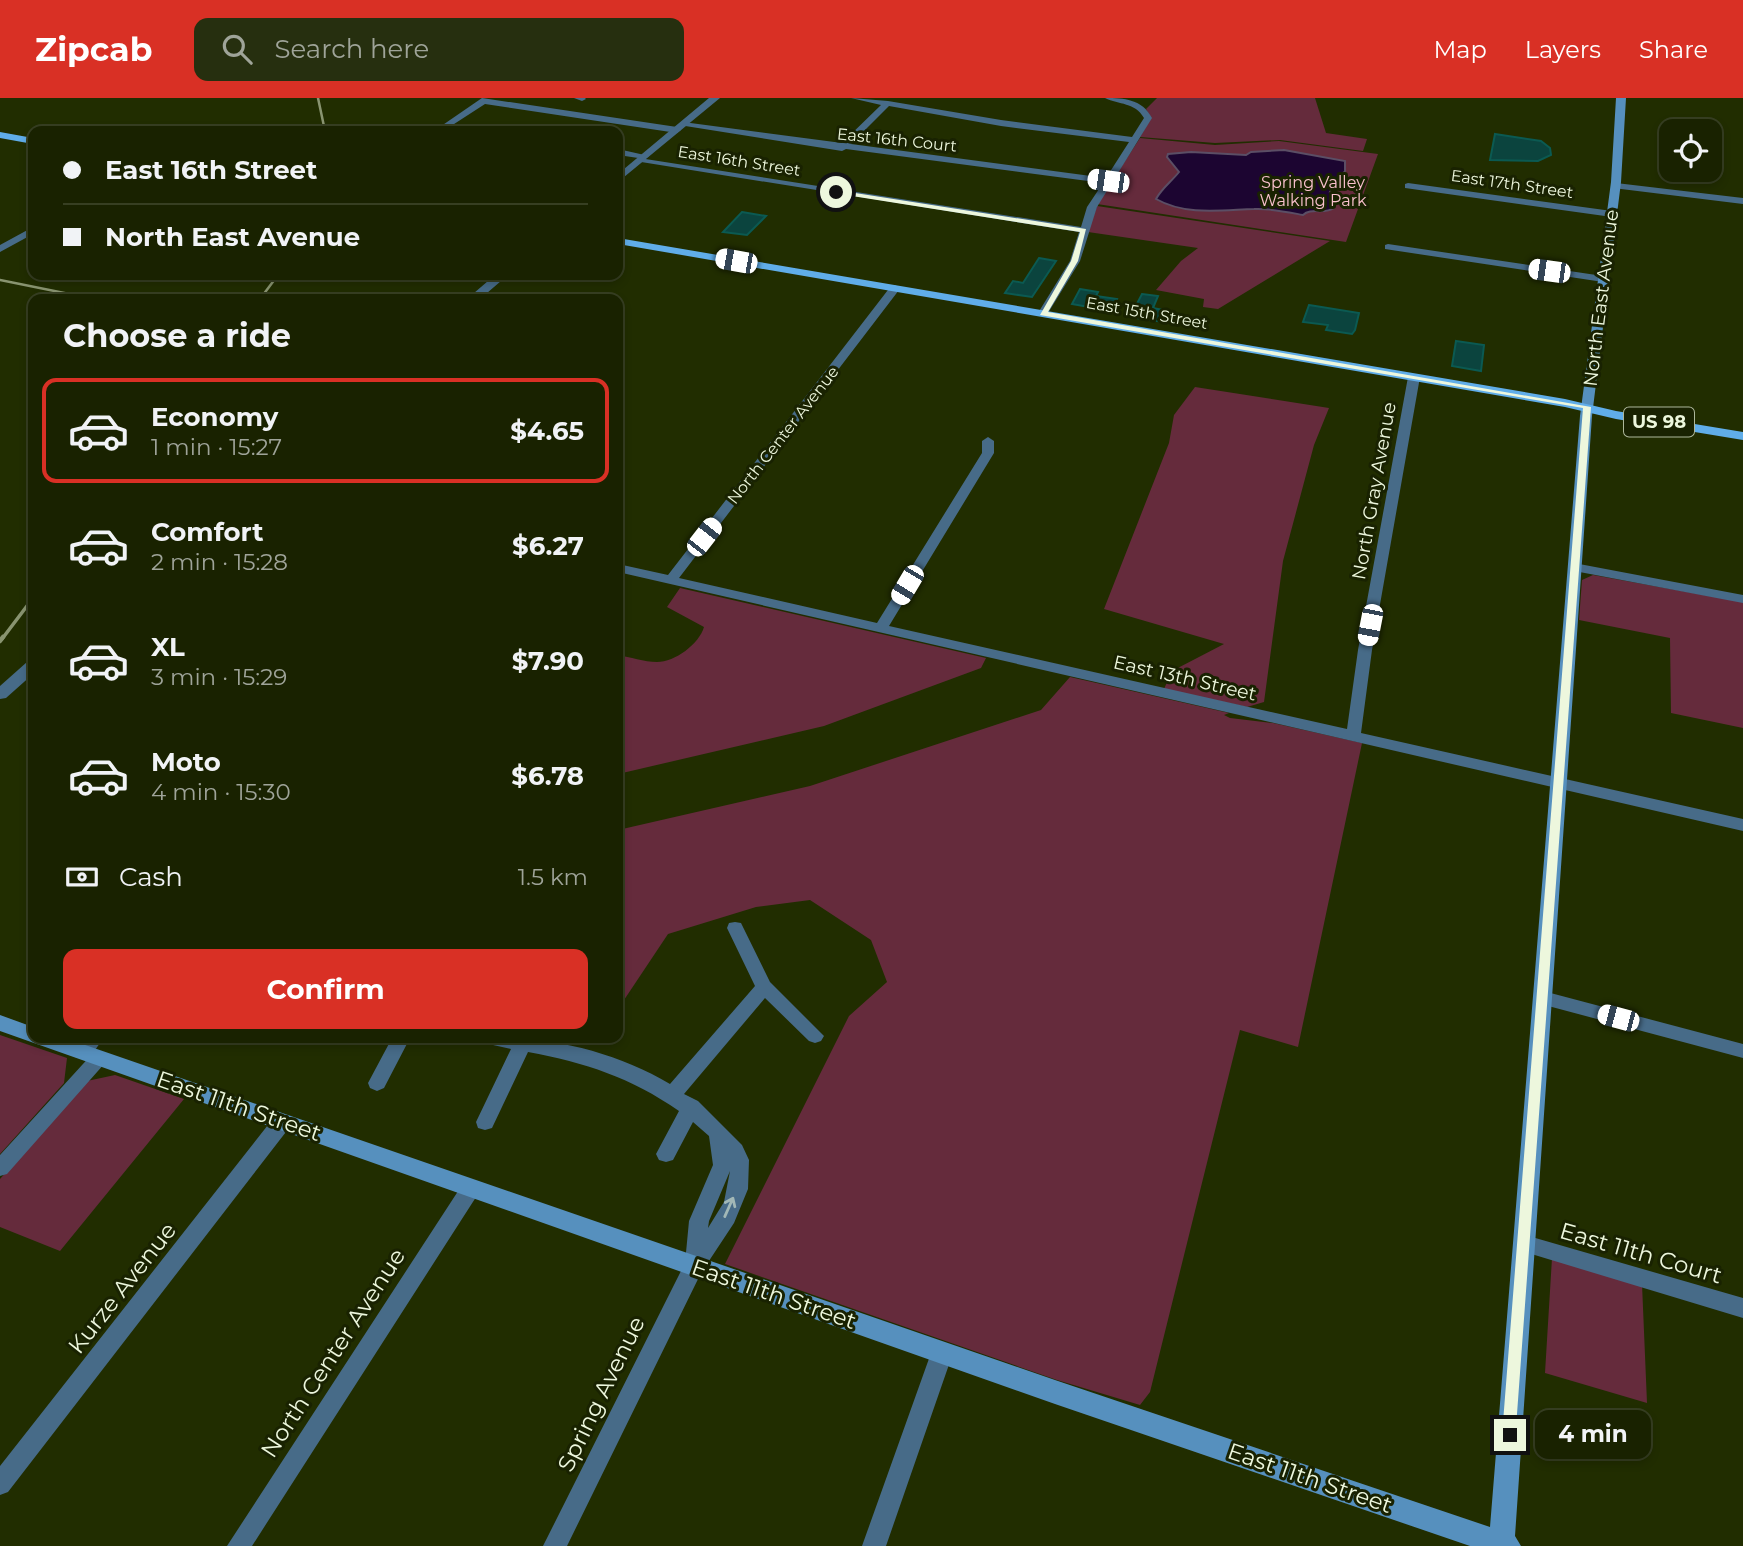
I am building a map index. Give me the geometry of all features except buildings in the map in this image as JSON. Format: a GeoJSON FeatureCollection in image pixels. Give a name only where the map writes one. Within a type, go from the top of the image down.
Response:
{"type":"FeatureCollection","features":[{"type":"Feature","properties":{"kind":"main road","name":"North East Avenue"},"geometry":{"type":"LineString","coordinates":[[1503,1545],[1587,407],[1616,186],[1621,98]]}},
{"type":"Feature","properties":{"kind":"main road"},"geometry":{"type":"LineString","coordinates":[[0,135],[28,140]]}},
{"type":"Feature","properties":{"kind":"main road","name":"East 15th Street"},"geometry":{"type":"LineString","coordinates":[[623,242],[1415,377],[1743,436]]}},
{"type":"Feature","properties":{"kind":"main road","name":"East 15th Street"},"geometry":{"type":"LineString","coordinates":[[1587,407],[1616,407],[1743,428]]}},
{"type":"Feature","properties":{"kind":"main road"},"geometry":{"type":"LineString","coordinates":[[0,1023],[28,1033]]}},
{"type":"Feature","properties":{"kind":"main road","name":"East 11th Street"},"geometry":{"type":"LineString","coordinates":[[65,1043],[92,1049],[282,1122],[942,1353],[1503,1545]]}},
{"type":"Feature","properties":{"kind":"street"},"geometry":{"type":"LineString","coordinates":[[623,174],[715,98]]}},
{"type":"Feature","properties":{"kind":"street"},"geometry":{"type":"LineString","coordinates":[[855,98],[1001,123],[1134,140]]}},
{"type":"Feature","properties":{"kind":"street"},"geometry":{"type":"LineString","coordinates":[[1043,313],[1074,261],[1092,207],[1147,115],[1127,99],[1109,98]]}},
{"type":"Feature","properties":{"kind":"street"},"geometry":{"type":"LineString","coordinates":[[447,126],[486,99]]}},
{"type":"Feature","properties":{"kind":"street","name":"East 16th Court"},"geometry":{"type":"LineString","coordinates":[[486,99],[680,127],[1108,181]]}},
{"type":"Feature","properties":{"kind":"street"},"geometry":{"type":"LineString","coordinates":[[842,148],[888,103]]}},
{"type":"Feature","properties":{"kind":"street","name":"East 16th Street"},"geometry":{"type":"LineString","coordinates":[[623,153],[642,159],[1084,230]]}},
{"type":"Feature","properties":{"kind":"street","name":"East 17th Street"},"geometry":{"type":"LineString","coordinates":[[1408,186],[1612,214]]}},
{"type":"Feature","properties":{"kind":"street"},"geometry":{"type":"LineString","coordinates":[[1616,186],[1743,201]]}},
{"type":"Feature","properties":{"kind":"street"},"geometry":{"type":"LineString","coordinates":[[0,249],[28,233]]}},
{"type":"Feature","properties":{"kind":"street"},"geometry":{"type":"LineString","coordinates":[[1388,247],[1603,279]]}},
{"type":"Feature","properties":{"kind":"street"},"geometry":{"type":"LineString","coordinates":[[479,294],[496,280]]}},
{"type":"Feature","properties":{"kind":"street","name":"North Center Avenue"},"geometry":{"type":"LineString","coordinates":[[670,581],[895,288]]}},
{"type":"Feature","properties":{"kind":"street","name":"North Gray Avenue"},"geometry":{"type":"LineString","coordinates":[[1353,736],[1365,650],[1415,377]]}},
{"type":"Feature","properties":{"kind":"street"},"geometry":{"type":"LineString","coordinates":[[880,629],[988,453],[988,441]]}},
{"type":"Feature","properties":{"kind":"street"},"geometry":{"type":"LineString","coordinates":[[1574,567],[1743,599]]}},
{"type":"Feature","properties":{"kind":"street","name":"East 13th Street"},"geometry":{"type":"LineString","coordinates":[[623,569],[1743,825]]}},
{"type":"Feature","properties":{"kind":"street"},"geometry":{"type":"LineString","coordinates":[[0,694],[28,670]]}},
{"type":"Feature","properties":{"kind":"street"},"geometry":{"type":"LineString","coordinates":[[735,928],[764,986],[815,1036]]}},
{"type":"Feature","properties":{"kind":"street"},"geometry":{"type":"LineString","coordinates":[[673,1094],[764,986]]}},
{"type":"Feature","properties":{"kind":"street"},"geometry":{"type":"LineString","coordinates":[[1542,998],[1743,1051]]}},
{"type":"Feature","properties":{"kind":"street"},"geometry":{"type":"LineString","coordinates":[[377,1083],[398,1043]]}},
{"type":"Feature","properties":{"kind":"street"},"geometry":{"type":"LineString","coordinates":[[518,1043],[590,1056],[623,1067],[691,1107],[666,1154]]}},
{"type":"Feature","properties":{"kind":"street"},"geometry":{"type":"LineString","coordinates":[[485,1122],[523,1044]]}},
{"type":"Feature","properties":{"kind":"street"},"geometry":{"type":"LineString","coordinates":[[0,1168],[92,1049]]}},
{"type":"Feature","properties":{"kind":"street","name":"Spring Avenue"},"geometry":{"type":"LineString","coordinates":[[555,1546],[694,1266],[699,1222],[723,1165],[718,1133],[691,1107]]}},
{"type":"Feature","properties":{"kind":"street","name":"Kurze Avenue"},"geometry":{"type":"LineString","coordinates":[[0,1484],[282,1122]]}},
{"type":"Feature","properties":{"kind":"street","name":"North Center Avenue"},"geometry":{"type":"LineString","coordinates":[[239,1546],[471,1188]]}},
{"type":"Feature","properties":{"kind":"street","name":"East 11th Court"},"geometry":{"type":"LineString","coordinates":[[1525,1244],[1743,1308]]}},
{"type":"Feature","properties":{"kind":"street"},"geometry":{"type":"LineString","coordinates":[[874,1546],[942,1353]]}},
{"type":"Feature","properties":{"kind":"green space"},"geometry":{"type":"Polygon","coordinates":[[[1157,98],[1315,98],[1326,133],[1367,139],[1363,151],[1280,140],[1215,143],[1140,137],[1151,118],[1146,109],[1157,98]]]}},
{"type":"Feature","properties":{"kind":"green space","name":"Spring Valley Walking Park"},"geometry":{"type":"Polygon","coordinates":[[[1140,138],[1215,145],[1279,141],[1378,154],[1346,242],[1097,204],[1140,138]]]}},
{"type":"Feature","properties":{"kind":"green space"},"geometry":{"type":"Polygon","coordinates":[[[1097,206],[1330,241],[1218,309],[1203,307],[1204,299],[1156,290],[1181,261],[1198,248],[1088,232],[1097,206]]]}},
{"type":"Feature","properties":{"kind":"green space"},"geometry":{"type":"Polygon","coordinates":[[[1195,387],[1329,408],[1314,445],[1283,561],[1264,702],[1247,707],[1164,689],[1172,671],[1224,644],[1104,609],[1169,443],[1174,415],[1195,387]]]}},
{"type":"Feature","properties":{"kind":"green space"},"geometry":{"type":"Polygon","coordinates":[[[1593,575],[1743,602],[1743,728],[1671,713],[1670,638],[1579,620],[1582,580],[1593,575]]]}},
{"type":"Feature","properties":{"kind":"green space"},"geometry":{"type":"Polygon","coordinates":[[[680,588],[986,658],[981,668],[824,726],[623,773],[623,656],[657,662],[671,659],[692,646],[704,627],[667,607],[680,588]]]}},
{"type":"Feature","properties":{"kind":"green space"},"geometry":{"type":"Polygon","coordinates":[[[1070,677],[1229,713],[1224,715],[1230,718],[1273,723],[1362,743],[1298,1047],[1240,1030],[1150,1392],[1140,1405],[1057,1380],[725,1264],[849,1016],[887,982],[871,940],[810,900],[756,907],[668,934],[623,1002],[623,829],[810,786],[1041,710],[1070,677]]]}},
{"type":"Feature","properties":{"kind":"green space"},"geometry":{"type":"Polygon","coordinates":[[[0,1035],[67,1058],[64,1083],[0,1154],[0,1035]]]}},
{"type":"Feature","properties":{"kind":"green space"},"geometry":{"type":"Polygon","coordinates":[[[115,1075],[184,1099],[60,1251],[0,1227],[0,1179],[87,1081],[115,1075]]]}},
{"type":"Feature","properties":{"kind":"green space"},"geometry":{"type":"Polygon","coordinates":[[[1552,1258],[1642,1284],[1647,1403],[1545,1373],[1552,1258]]]}},
{"type":"Feature","properties":{"kind":"shaded area"},"geometry":{"type":"Polygon","coordinates":[[[1284,150],[1345,161],[1345,171],[1330,192],[1335,195],[1334,208],[1303,215],[1266,209],[1204,211],[1179,208],[1156,199],[1179,172],[1167,157],[1168,154],[1191,152],[1246,155],[1251,152],[1284,150]]]}},
{"type":"Feature","properties":{"kind":"railway"},"geometry":{"type":"LineString","coordinates":[[318,98],[324,126]]}},
{"type":"Feature","properties":{"kind":"railway"},"geometry":{"type":"LineString","coordinates":[[0,280],[69,294]]}},
{"type":"Feature","properties":{"kind":"railway"},"geometry":{"type":"LineString","coordinates":[[264,294],[274,280]]}},
{"type":"Feature","properties":{"kind":"railway"},"geometry":{"type":"LineString","coordinates":[[2,639],[28,605]]}},
{"type":"Feature","properties":{"kind":"railway"},"geometry":{"type":"LineString","coordinates":[[0,641],[3,637]]}},
{"type":"Feature","properties":{"kind":"route"},"geometry":{"type":"LineString","coordinates":[[836,192],[1084,230],[1074,261],[1043,313],[1587,407],[1510,1435]]}}]}
